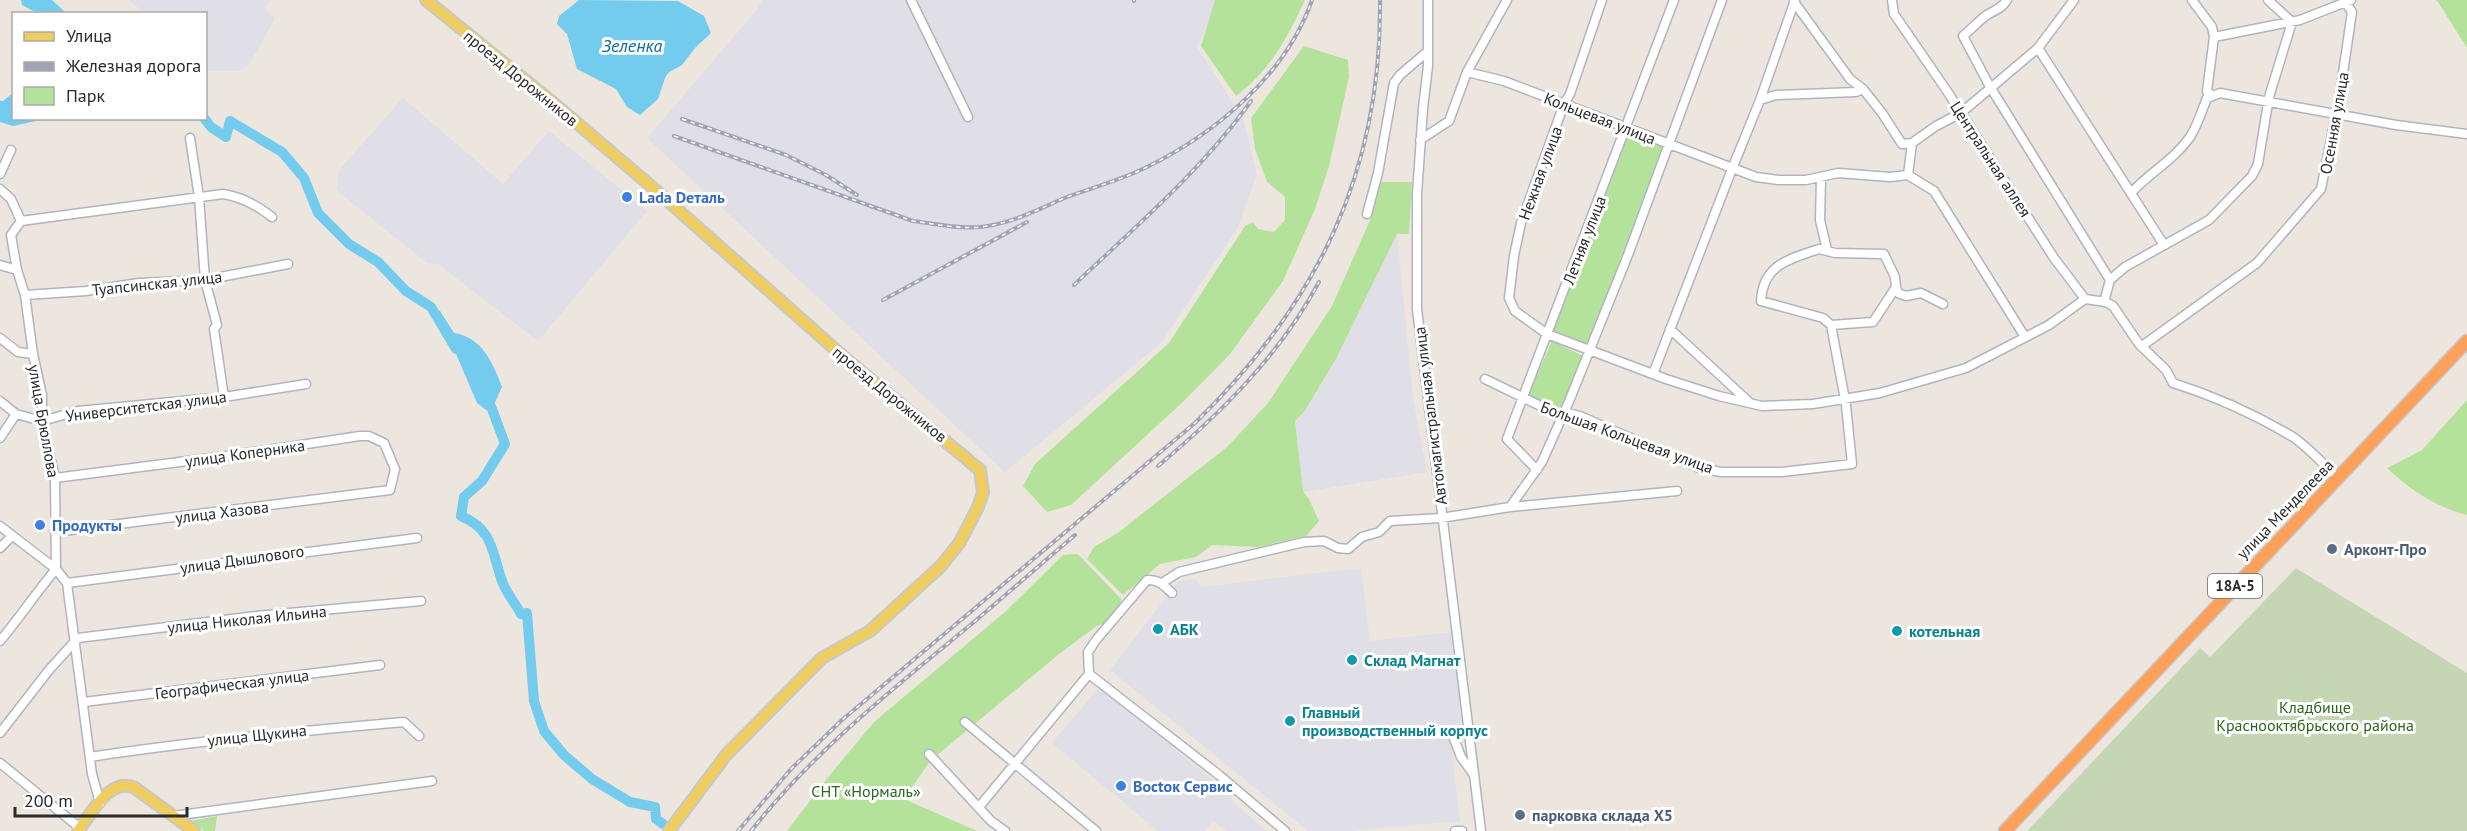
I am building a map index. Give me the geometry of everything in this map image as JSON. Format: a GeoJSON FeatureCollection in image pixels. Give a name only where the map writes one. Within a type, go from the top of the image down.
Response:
{"type":"FeatureCollection","features":[{"type":"Feature","properties":{"kind":"highway","name":"улица Менделеева"},"geometry":{"type":"LineString","coordinates":[[2005,831],[2467,341]]}},
{"type":"Feature","properties":{"kind":"highway","name":"улица Менделеева"},"geometry":{"type":"LineString","coordinates":[[2013,831],[2467,351]]}},
{"type":"Feature","properties":{"kind":"main road","name":"проезд Дорожников"},"geometry":{"type":"LineString","coordinates":[[429,2],[660,193],[846,359],[980,470],[983,494],[978,507],[960,542],[941,567],[870,631],[822,658],[726,756],[669,831]]}},
{"type":"Feature","properties":{"kind":"main road"},"geometry":{"type":"LineString","coordinates":[[79,830],[113,788],[130,786],[194,831]]}},
{"type":"Feature","properties":{"kind":"street"},"geometry":{"type":"LineString","coordinates":[[911,0],[968,117]]}},
{"type":"Feature","properties":{"kind":"street","name":"Автомагистральная улица"},"geometry":{"type":"LineString","coordinates":[[1428,0],[1428,51],[1420,140],[1415,255],[1417,309],[1481,831]]}},
{"type":"Feature","properties":{"kind":"street"},"geometry":{"type":"LineString","coordinates":[[1420,140],[1449,121],[1467,72],[1507,0]]}},
{"type":"Feature","properties":{"kind":"street","name":"Нежная улица"},"geometry":{"type":"LineString","coordinates":[[1547,334],[1515,311],[1509,298],[1514,256],[1521,223],[1564,104],[1570,94],[1602,0]]}},
{"type":"Feature","properties":{"kind":"street","name":"Летняя улица"},"geometry":{"type":"LineString","coordinates":[[1537,470],[1507,439],[1521,397],[1627,128],[1674,0]]}},
{"type":"Feature","properties":{"kind":"street"},"geometry":{"type":"LineString","coordinates":[[1510,507],[1537,470],[1590,350],[1722,0]]}},
{"type":"Feature","properties":{"kind":"street","name":"Центральная аллея"},"geometry":{"type":"LineString","coordinates":[[1892,0],[1894,14],[2054,258],[2085,299]]}},
{"type":"Feature","properties":{"kind":"street"},"geometry":{"type":"LineString","coordinates":[[2007,0],[2004,6],[1987,15],[1963,36],[1991,87],[2110,280]]}},
{"type":"Feature","properties":{"kind":"street"},"geometry":{"type":"LineString","coordinates":[[1795,1],[1850,79],[1863,89],[1902,144],[1912,143],[1936,126],[1961,113],[2038,48],[2074,0]]}},
{"type":"Feature","properties":{"kind":"street"},"geometry":{"type":"LineString","coordinates":[[2131,193],[2140,182],[2162,167],[2190,136],[2209,93],[2214,37],[2212,27],[2192,0]]}},
{"type":"Feature","properties":{"kind":"street"},"geometry":{"type":"LineString","coordinates":[[2268,0],[2291,22]]}},
{"type":"Feature","properties":{"kind":"street"},"geometry":{"type":"LineString","coordinates":[[1653,374],[1761,100],[1795,1]]}},
{"type":"Feature","properties":{"kind":"street"},"geometry":{"type":"LineString","coordinates":[[2214,37],[2291,22],[2347,1]]}},
{"type":"Feature","properties":{"kind":"street","name":"Осенняя улица"},"geometry":{"type":"LineString","coordinates":[[2142,346],[2257,263],[2321,189],[2336,114],[2352,12],[2347,1]]}},
{"type":"Feature","properties":{"kind":"street"},"geometry":{"type":"LineString","coordinates":[[2104,302],[2110,280],[2125,267],[2209,220],[2252,176],[2258,164],[2268,102],[2291,22]]}},
{"type":"Feature","properties":{"kind":"street"},"geometry":{"type":"LineString","coordinates":[[2038,48],[2164,245]]}},
{"type":"Feature","properties":{"kind":"street"},"geometry":{"type":"LineString","coordinates":[[1367,214],[1378,173],[1394,83],[1428,51]]}},
{"type":"Feature","properties":{"kind":"street","name":"Кольцевая улица"},"geometry":{"type":"LineString","coordinates":[[1467,72],[1504,81],[1756,177],[1778,180],[1821,178],[1838,173],[1890,177],[1908,175]]}},
{"type":"Feature","properties":{"kind":"street"},"geometry":{"type":"LineString","coordinates":[[1761,100],[1776,95],[1856,92],[1863,89]]}},
{"type":"Feature","properties":{"kind":"street"},"geometry":{"type":"LineString","coordinates":[[2209,93],[2210,97],[2220,93],[2467,134]]}},
{"type":"Feature","properties":{"kind":"street"},"geometry":{"type":"LineString","coordinates":[[190,138],[199,197],[205,280],[217,325],[214,329],[224,397]]}},
{"type":"Feature","properties":{"kind":"street"},"geometry":{"type":"LineString","coordinates":[[1912,143],[1908,175],[1934,191],[2025,338]]}},
{"type":"Feature","properties":{"kind":"street"},"geometry":{"type":"LineString","coordinates":[[0,174],[11,150]]}},
{"type":"Feature","properties":{"kind":"street"},"geometry":{"type":"LineString","coordinates":[[1821,178],[1820,220],[1827,250]]}},
{"type":"Feature","properties":{"kind":"street"},"geometry":{"type":"LineString","coordinates":[[0,189],[11,199],[21,221],[223,194],[259,206],[272,218]]}},
{"type":"Feature","properties":{"kind":"street","name":"улица Брюллова"},"geometry":{"type":"LineString","coordinates":[[21,221],[11,235],[17,270],[25,295],[33,354],[42,395],[42,420],[55,478],[56,569]]}},
{"type":"Feature","properties":{"kind":"street"},"geometry":{"type":"LineString","coordinates":[[1844,399],[1831,325],[1823,318],[1761,301],[1761,293],[1768,276],[1782,262],[1819,249],[1835,253],[1884,254],[1899,293],[1906,296],[1921,293],[1943,304]]}},
{"type":"Feature","properties":{"kind":"street","name":"Туапсинская улица"},"geometry":{"type":"LineString","coordinates":[[25,295],[86,291],[140,283],[205,280],[288,264]]}},
{"type":"Feature","properties":{"kind":"street"},"geometry":{"type":"LineString","coordinates":[[0,265],[17,270]]}},
{"type":"Feature","properties":{"kind":"street"},"geometry":{"type":"LineString","coordinates":[[1831,325],[1874,322],[1896,287]]}},
{"type":"Feature","properties":{"kind":"street"},"geometry":{"type":"LineString","coordinates":[[1547,334],[1719,396],[1762,406],[1813,404],[1907,386],[1966,368],[2049,325],[2085,299],[2104,302],[2113,306],[2142,346],[2166,370],[2173,383],[2196,390],[2294,438],[2338,478]]}},
{"type":"Feature","properties":{"kind":"street"},"geometry":{"type":"LineString","coordinates":[[1670,329],[1750,403]]}},
{"type":"Feature","properties":{"kind":"street"},"geometry":{"type":"LineString","coordinates":[[0,338],[18,352],[33,354]]}},
{"type":"Feature","properties":{"kind":"street","name":"Большая Кольцевая улица"},"geometry":{"type":"LineString","coordinates":[[1485,379],[1559,415],[1564,412],[1617,431],[1697,467],[1721,472],[1782,472],[1852,464],[1844,399]]}},
{"type":"Feature","properties":{"kind":"street","name":"Университетская улица"},"geometry":{"type":"LineString","coordinates":[[16,414],[42,420],[78,411],[224,397],[306,384]]}},
{"type":"Feature","properties":{"kind":"street"},"geometry":{"type":"LineString","coordinates":[[0,401],[16,414],[0,438]]}},
{"type":"Feature","properties":{"kind":"street","name":"улица Коперника"},"geometry":{"type":"LineString","coordinates":[[55,478],[369,436],[384,443],[395,470],[390,490]]}},
{"type":"Feature","properties":{"kind":"street","name":"улица Хазова"},"geometry":{"type":"LineString","coordinates":[[55,532],[390,490]]}},
{"type":"Feature","properties":{"kind":"street"},"geometry":{"type":"LineString","coordinates":[[1162,583],[1179,572],[1304,542],[1324,541],[1338,549],[1348,549],[1362,537],[1379,532],[1390,521],[1441,518],[1510,507],[1677,491]]}},
{"type":"Feature","properties":{"kind":"street"},"geometry":{"type":"LineString","coordinates":[[0,526],[56,569],[67,583],[90,757],[100,803]]}},
{"type":"Feature","properties":{"kind":"street"},"geometry":{"type":"LineString","coordinates":[[0,548],[12,536]]}},
{"type":"Feature","properties":{"kind":"street","name":"улица Дышлового"},"geometry":{"type":"LineString","coordinates":[[67,583],[417,538]]}},
{"type":"Feature","properties":{"kind":"street"},"geometry":{"type":"LineString","coordinates":[[0,641],[22,616],[30,600],[56,569]]}},
{"type":"Feature","properties":{"kind":"street"},"geometry":{"type":"LineString","coordinates":[[979,807],[1089,674],[1088,652],[1148,580],[1154,579],[1162,583],[1172,593]]}},
{"type":"Feature","properties":{"kind":"street","name":"улица Николая Ильина"},"geometry":{"type":"LineString","coordinates":[[74,640],[256,616],[421,601]]}},
{"type":"Feature","properties":{"kind":"street"},"geometry":{"type":"LineString","coordinates":[[0,733],[74,640]]}},
{"type":"Feature","properties":{"kind":"street","name":"Географическая улица"},"geometry":{"type":"LineString","coordinates":[[84,702],[380,665]]}},
{"type":"Feature","properties":{"kind":"street"},"geometry":{"type":"LineString","coordinates":[[1089,674],[1219,775],[1285,831]]}},
{"type":"Feature","properties":{"kind":"street","name":"улица Щукина"},"geometry":{"type":"LineString","coordinates":[[90,757],[235,737],[404,722],[420,736]]}},
{"type":"Feature","properties":{"kind":"street"},"geometry":{"type":"LineString","coordinates":[[964,722],[1096,831]]}},
{"type":"Feature","properties":{"kind":"street"},"geometry":{"type":"LineString","coordinates":[[1453,736],[1461,757],[1475,778]]}},
{"type":"Feature","properties":{"kind":"street"},"geometry":{"type":"LineString","coordinates":[[929,754],[991,821],[1005,831]]}},
{"type":"Feature","properties":{"kind":"street"},"geometry":{"type":"LineString","coordinates":[[0,763],[79,830]]}},
{"type":"Feature","properties":{"kind":"street"},"geometry":{"type":"LineString","coordinates":[[173,816],[432,781]]}},
{"type":"Feature","properties":{"kind":"street"},"geometry":{"type":"LineString","coordinates":[[1455,831],[1461,831]]}},
{"type":"Feature","properties":{"kind":"shaded area"},"geometry":{"type":"Polygon","coordinates":[[[128,0],[271,0],[264,8],[275,18],[249,65],[238,71],[210,71],[207,68],[207,12],[144,12],[128,0]]]}},
{"type":"Feature","properties":{"kind":"shaded area"},"geometry":{"type":"Polygon","coordinates":[[[762,0],[1218,0],[1197,47],[1243,118],[1257,175],[1237,229],[1162,342],[1005,472],[647,138],[756,11],[762,0]]]}},
{"type":"Feature","properties":{"kind":"shaded area"},"geometry":{"type":"Polygon","coordinates":[[[403,98],[503,184],[549,131],[647,211],[538,341],[438,264],[427,263],[336,190],[339,170],[403,98]]]}},
{"type":"Feature","properties":{"kind":"shaded area"},"geometry":{"type":"Polygon","coordinates":[[[1397,234],[1413,398],[1427,472],[1303,492],[1295,421],[1304,412],[1336,359],[1397,234]]]}},
{"type":"Feature","properties":{"kind":"shaded area"},"geometry":{"type":"Polygon","coordinates":[[[1361,568],[1370,641],[1453,632],[1465,737],[1450,738],[1460,821],[1349,831],[1308,831],[1110,670],[1179,581],[1197,579],[1201,587],[1361,568]]]}},
{"type":"Feature","properties":{"kind":"shaded area"},"geometry":{"type":"Polygon","coordinates":[[[1101,685],[1230,794],[1231,800],[1266,831],[1226,831],[1213,821],[1205,831],[1158,831],[1052,743],[1101,685]]]}},
{"type":"Feature","properties":{"kind":"green space"},"geometry":{"type":"Polygon","coordinates":[[[1215,0],[1305,0],[1292,27],[1268,65],[1248,87],[1236,96],[1201,46],[1215,0]]]}},
{"type":"Feature","properties":{"kind":"green space"},"geometry":{"type":"Polygon","coordinates":[[[2436,0],[2467,0],[2467,48],[2438,2],[2436,0]]]}},
{"type":"Feature","properties":{"kind":"green space"},"geometry":{"type":"Polygon","coordinates":[[[1304,46],[1348,60],[1349,77],[1329,166],[1315,209],[1283,281],[1230,354],[1186,399],[1071,505],[1047,512],[1023,486],[1035,464],[1169,343],[1245,226],[1253,222],[1258,229],[1274,232],[1285,220],[1285,197],[1267,182],[1255,149],[1251,118],[1304,46]]]}},
{"type":"Feature","properties":{"kind":"green space"},"geometry":{"type":"Polygon","coordinates":[[[1629,131],[1666,146],[1589,347],[1552,333],[1629,131]]]}},
{"type":"Feature","properties":{"kind":"green space"},"geometry":{"type":"Polygon","coordinates":[[[1381,182],[1412,182],[1409,234],[1397,234],[1336,359],[1304,412],[1295,421],[1303,491],[1319,521],[1306,536],[1257,547],[1212,545],[1196,557],[1160,564],[1123,595],[1087,559],[1094,547],[1119,532],[1227,447],[1268,403],[1332,306],[1371,218],[1381,182]]]}},
{"type":"Feature","properties":{"kind":"green space"},"geometry":{"type":"Polygon","coordinates":[[[1552,341],[1585,357],[1560,417],[1526,400],[1552,341]]]}},
{"type":"Feature","properties":{"kind":"green space"},"geometry":{"type":"Polygon","coordinates":[[[2467,400],[2467,515],[2445,508],[2424,497],[2387,468],[2422,450],[2467,400]]]}},
{"type":"Feature","properties":{"kind":"green space","name":"СНТ «Нормаль»"},"geometry":{"type":"Polygon","coordinates":[[[1078,554],[1121,599],[1120,610],[1114,619],[1097,626],[1059,654],[930,761],[904,799],[977,831],[787,831],[874,722],[1005,612],[1063,555],[1078,554]]]}},
{"type":"Feature","properties":{"kind":"green space","name":"Кладбище Краснооктябрьского района"},"geometry":{"type":"Polygon","coordinates":[[[2296,568],[2467,673],[2467,831],[2027,831],[2200,648],[2210,657],[2296,568]]]}},
{"type":"Feature","properties":{"kind":"green space"},"geometry":{"type":"Polygon","coordinates":[[[217,816],[215,831],[204,831],[191,821],[217,816]]]}},
{"type":"Feature","properties":{"kind":"water"},"geometry":{"type":"Polygon","coordinates":[[[21,0],[52,0],[65,12],[35,12],[22,5],[21,0]]]}},
{"type":"Feature","properties":{"kind":"water","name":"Зеленка"},"geometry":{"type":"Polygon","coordinates":[[[579,0],[678,1],[704,16],[711,33],[682,65],[669,72],[658,99],[640,115],[627,107],[616,89],[577,69],[567,34],[557,24],[559,16],[579,0]]]}},
{"type":"Feature","properties":{"kind":"water"},"geometry":{"type":"Polygon","coordinates":[[[12,94],[12,120],[40,120],[13,126],[0,122],[0,101],[12,94]]]}},
{"type":"Feature","properties":{"kind":"water"},"geometry":{"type":"Polygon","coordinates":[[[431,307],[440,311],[454,333],[472,340],[490,360],[502,387],[492,409],[486,410],[477,403],[448,335],[431,307]]]}},
{"type":"Feature","properties":{"kind":"waterway"},"geometry":{"type":"LineString","coordinates":[[206,120],[211,127],[226,137],[230,121],[282,152],[304,178],[318,213],[349,244],[378,262],[406,291],[431,307],[456,349]]}},
{"type":"Feature","properties":{"kind":"waterway"},"geometry":{"type":"LineString","coordinates":[[486,398],[505,444],[482,481],[464,497],[461,516],[480,528],[490,542],[506,589],[521,614],[527,613],[534,701],[544,731],[564,755],[592,779],[630,802],[655,807],[656,819],[663,824]]}},
{"type":"Feature","properties":{"kind":"railway"},"geometry":{"type":"LineString","coordinates":[[674,136],[913,221],[963,227],[1002,223],[1136,172],[1198,137],[1223,119],[1267,77],[1285,53],[1312,0]]}},
{"type":"Feature","properties":{"kind":"railway"},"geometry":{"type":"LineString","coordinates":[[738,831],[792,768],[842,720],[1195,423],[1238,378],[1276,331],[1308,282],[1334,231],[1355,178],[1369,122],[1378,63],[1380,0]]}},
{"type":"Feature","properties":{"kind":"railway"},"geometry":{"type":"LineString","coordinates":[[1074,285],[1190,174],[1251,101]]}},
{"type":"Feature","properties":{"kind":"railway"},"geometry":{"type":"LineString","coordinates":[[682,119],[786,155],[826,175],[857,195]]}},
{"type":"Feature","properties":{"kind":"railway"},"geometry":{"type":"LineString","coordinates":[[883,300],[1027,222]]}},
{"type":"Feature","properties":{"kind":"railway"},"geometry":{"type":"LineString","coordinates":[[1158,466],[1248,382],[1286,334],[1319,282]]}},
{"type":"Feature","properties":{"kind":"railway"},"geometry":{"type":"LineString","coordinates":[[751,831],[802,773],[857,720],[1075,535]]}},
{"type":"Feature","properties":{"kind":"place","name":"Lada Dеталь"},"geometry":{"type":"Point","coordinates":[627,197]}},
{"type":"Feature","properties":{"kind":"place","name":"Продукты"},"geometry":{"type":"Point","coordinates":[40,525]}},
{"type":"Feature","properties":{"kind":"place","name":"Арконт-Про"},"geometry":{"type":"Point","coordinates":[2332,549]}},
{"type":"Feature","properties":{"kind":"place","name":"АБК"},"geometry":{"type":"Point","coordinates":[1158,629]}},
{"type":"Feature","properties":{"kind":"place","name":"котельная"},"geometry":{"type":"Point","coordinates":[1897,631]}},
{"type":"Feature","properties":{"kind":"place","name":"Склад Магнат"},"geometry":{"type":"Point","coordinates":[1352,660]}},
{"type":"Feature","properties":{"kind":"place","name":"Главный производственный корпус"},"geometry":{"type":"Point","coordinates":[1290,721]}},
{"type":"Feature","properties":{"kind":"place","name":"Восtок Сервис"},"geometry":{"type":"Point","coordinates":[1121,786]}},
{"type":"Feature","properties":{"kind":"place","name":"парковка склада X5"},"geometry":{"type":"Point","coordinates":[1520,815]}}]}
